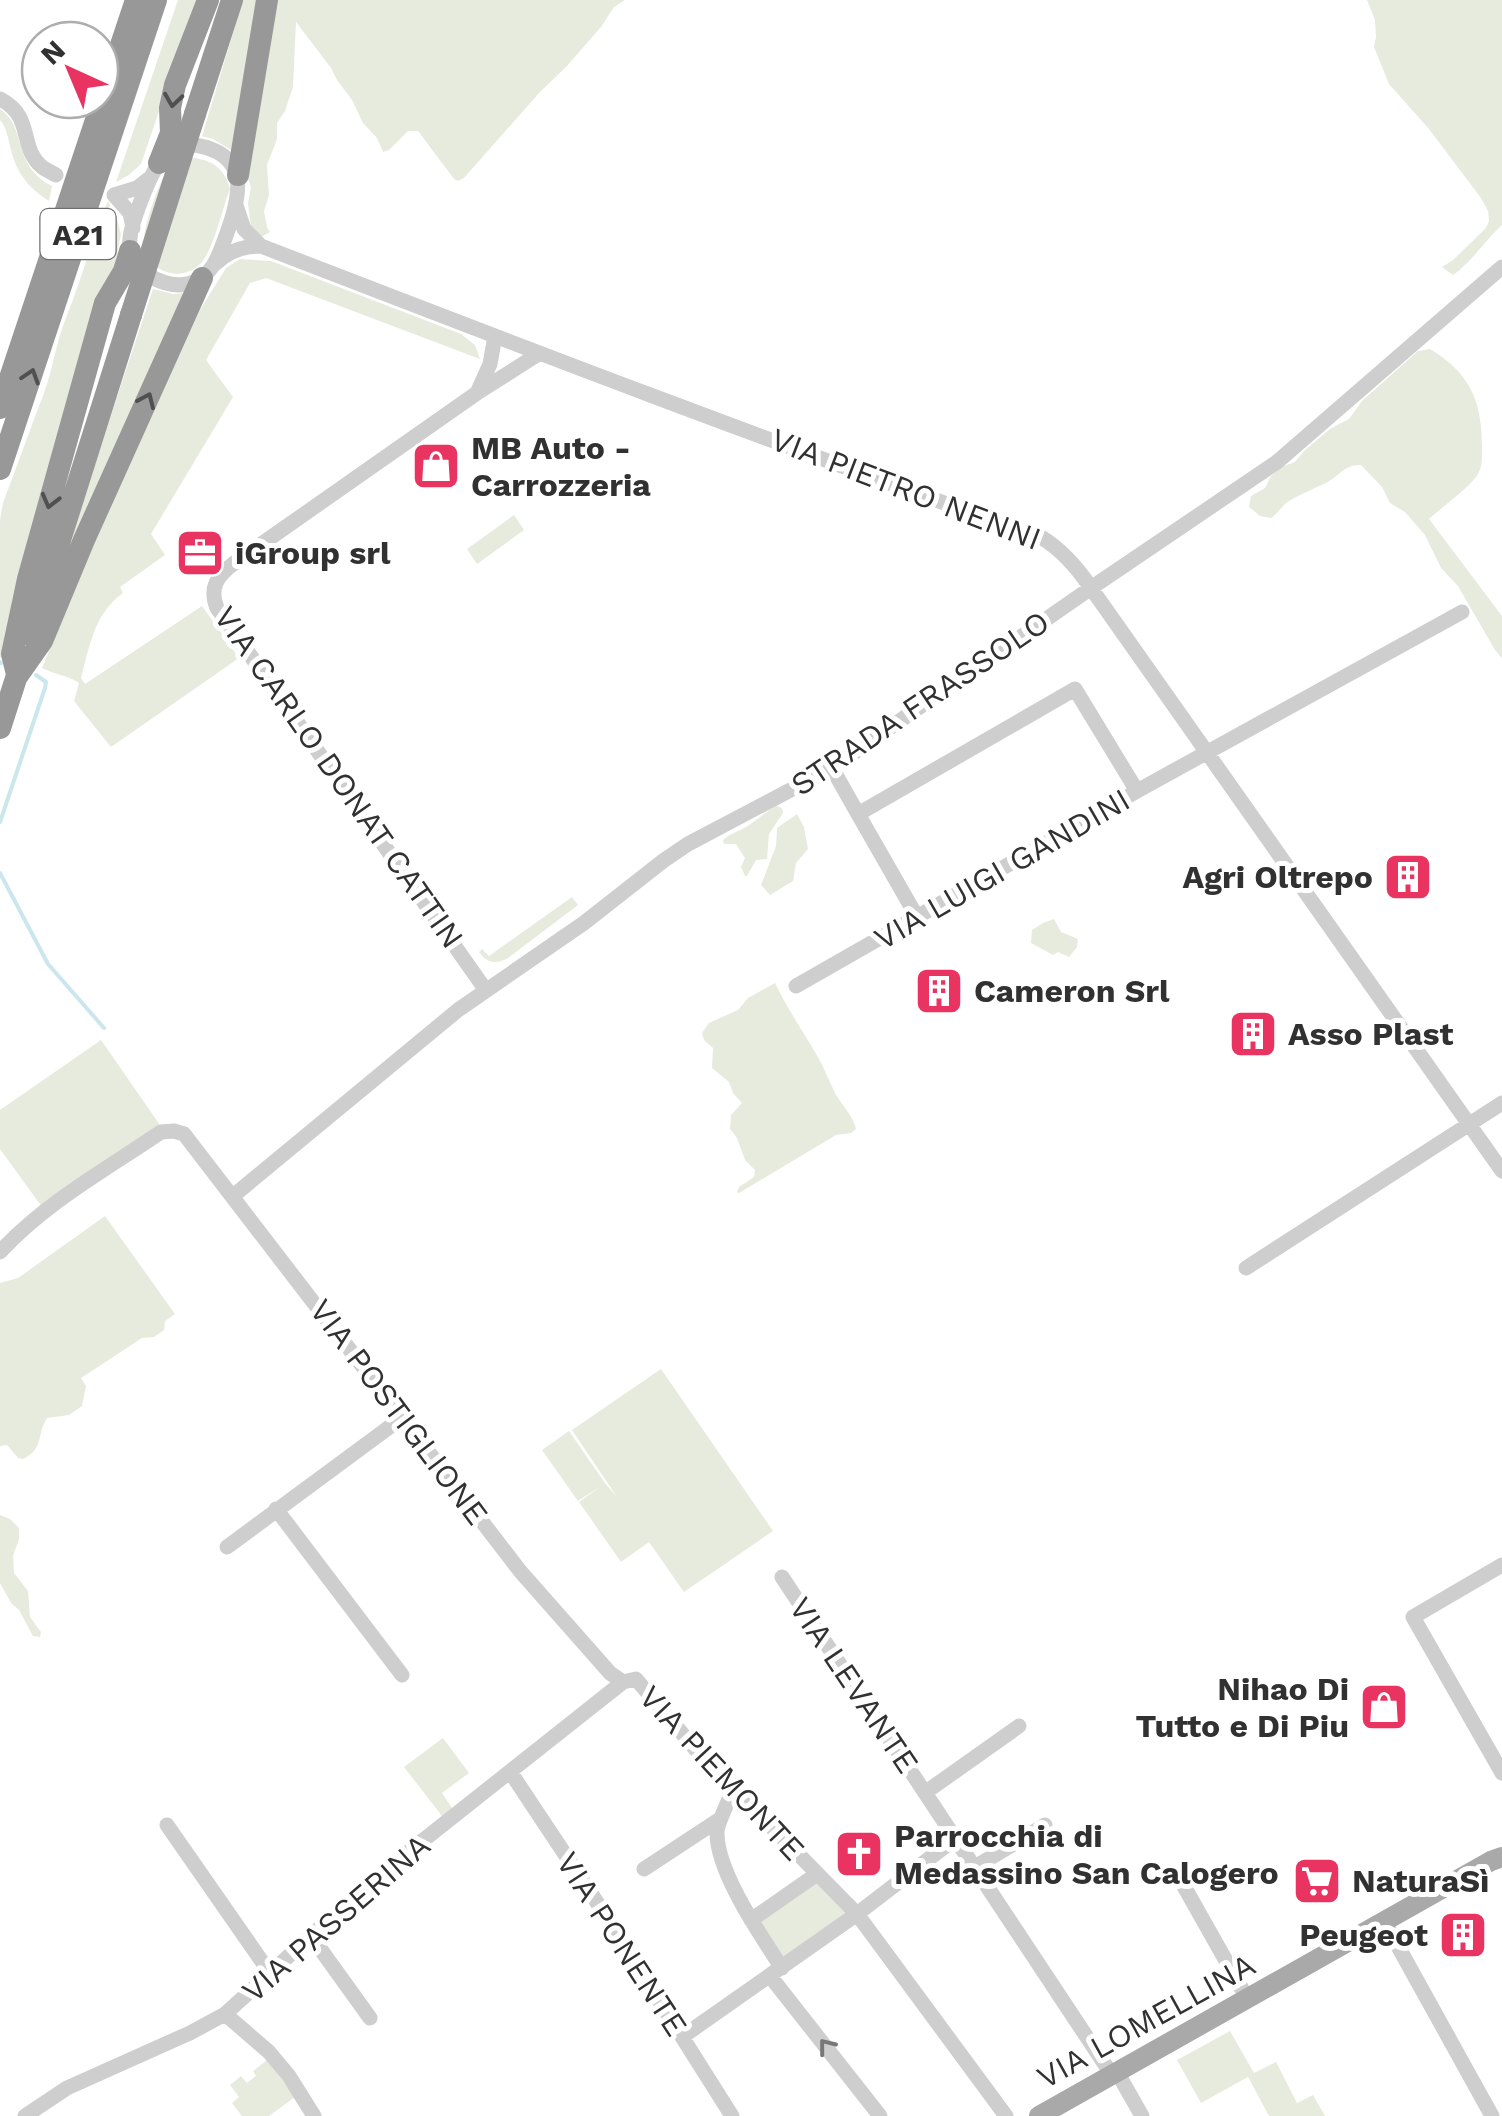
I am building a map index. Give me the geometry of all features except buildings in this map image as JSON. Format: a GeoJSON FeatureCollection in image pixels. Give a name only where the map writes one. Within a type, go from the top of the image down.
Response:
{"type":"FeatureCollection","features":[{"type":"Feature","properties":{"kind":"highway","name":"A21"},"geometry":{"type":"LineString","coordinates":[[0,408],[136,0]]}},
{"type":"Feature","properties":{"kind":"highway","name":"A21"},"geometry":{"type":"LineString","coordinates":[[0,469],[156,0]]}},
{"type":"Feature","properties":{"kind":"highway"},"geometry":{"type":"LineString","coordinates":[[154,170],[171,133],[170,108],[175,85],[208,0]]}},
{"type":"Feature","properties":{"kind":"highway"},"geometry":{"type":"LineString","coordinates":[[0,728],[232,0]]}},
{"type":"Feature","properties":{"kind":"highway"},"geometry":{"type":"LineString","coordinates":[[238,175],[267,0]]}},
{"type":"Feature","properties":{"kind":"highway"},"geometry":{"type":"LineString","coordinates":[[17,676],[12,654],[28,579],[105,302],[124,271],[131,239]]}},
{"type":"Feature","properties":{"kind":"highway"},"geometry":{"type":"LineString","coordinates":[[17,676],[42,641],[84,540],[208,271]]}},
{"type":"Feature","properties":{"kind":"main road","name":"VIA LOMELLINA"},"geometry":{"type":"LineString","coordinates":[[1039,2116],[1498,1856]]}},
{"type":"Feature","properties":{"kind":"street"},"geometry":{"type":"LineString","coordinates":[[0,99],[20,116],[36,160],[56,175]]}},
{"type":"Feature","properties":{"kind":"street"},"geometry":{"type":"LineString","coordinates":[[208,271],[236,205],[238,175],[232,164],[211,148],[180,148],[137,188],[114,196],[130,213],[131,239],[145,274],[160,282],[190,283],[208,271],[230,252],[261,246]]}},
{"type":"Feature","properties":{"kind":"street"},"geometry":{"type":"LineString","coordinates":[[131,239],[154,170]]}},
{"type":"Feature","properties":{"kind":"street"},"geometry":{"type":"LineString","coordinates":[[236,205],[244,228],[261,246]]}},
{"type":"Feature","properties":{"kind":"street","name":"VIA PIETRO NENNI"},"geometry":{"type":"LineString","coordinates":[[261,246],[1041,537],[1061,551],[1209,752],[1502,1171]]}},
{"type":"Feature","properties":{"kind":"street","name":"STRADA FRASSOLO"},"geometry":{"type":"LineString","coordinates":[[233,1196],[440,1024],[664,860],[832,768],[1277,462],[1502,267]]}},
{"type":"Feature","properties":{"kind":"street"},"geometry":{"type":"LineString","coordinates":[[478,393],[490,364],[495,336]]}},
{"type":"Feature","properties":{"kind":"street","name":"VIA CARLO DONAT CATTIN"},"geometry":{"type":"LineString","coordinates":[[485,989],[217,608],[213,591],[216,581],[234,564],[540,353]]}},
{"type":"Feature","properties":{"kind":"street","name":"VIA LUIGI GANDINI"},"geometry":{"type":"LineString","coordinates":[[796,986],[1137,791],[1462,612]]}},
{"type":"Feature","properties":{"kind":"street"},"geometry":{"type":"LineString","coordinates":[[858,814],[1075,689],[1137,791]]}},
{"type":"Feature","properties":{"kind":"street"},"geometry":{"type":"LineString","coordinates":[[832,768],[918,917]]}},
{"type":"Feature","properties":{"kind":"street"},"geometry":{"type":"LineString","coordinates":[[1246,1268],[1502,1103]]}},
{"type":"Feature","properties":{"kind":"street","name":"VIA POSTIGLIONE"},"geometry":{"type":"LineString","coordinates":[[0,1252],[32,1220],[160,1132],[174,1130],[184,1134],[520,1571],[610,1673],[623,1682]]}},
{"type":"Feature","properties":{"kind":"street"},"geometry":{"type":"LineString","coordinates":[[227,1547],[403,1417]]}},
{"type":"Feature","properties":{"kind":"street"},"geometry":{"type":"LineString","coordinates":[[276,1509],[402,1675]]}},
{"type":"Feature","properties":{"kind":"street"},"geometry":{"type":"LineString","coordinates":[[1502,1565],[1413,1617],[1502,1772]]}},
{"type":"Feature","properties":{"kind":"street","name":"VIA LEVANTE"},"geometry":{"type":"LineString","coordinates":[[782,1577],[1142,2116]]}},
{"type":"Feature","properties":{"kind":"street","name":"VIA PIEMONTE"},"geometry":{"type":"LineString","coordinates":[[623,1682],[636,1680],[698,1751],[857,1914]]}},
{"type":"Feature","properties":{"kind":"street","name":"VIA PASSERINA"},"geometry":{"type":"LineString","coordinates":[[24,2116],[67,2088],[190,2034],[225,2014],[368,1884],[623,1682]]}},
{"type":"Feature","properties":{"kind":"street"},"geometry":{"type":"LineString","coordinates":[[926,1792],[1019,1726]]}},
{"type":"Feature","properties":{"kind":"street","name":"VIA PONENTE"},"geometry":{"type":"LineString","coordinates":[[511,1772],[732,2116]]}},
{"type":"Feature","properties":{"kind":"street"},"geometry":{"type":"LineString","coordinates":[[734,1788],[716,1829],[727,1871],[776,1972],[880,2116]]}},
{"type":"Feature","properties":{"kind":"street"},"geometry":{"type":"LineString","coordinates":[[644,1869],[721,1818]]}},
{"type":"Feature","properties":{"kind":"street"},"geometry":{"type":"LineString","coordinates":[[975,1866],[1045,1824]]}},
{"type":"Feature","properties":{"kind":"street"},"geometry":{"type":"LineString","coordinates":[[167,1826],[270,1973]]}},
{"type":"Feature","properties":{"kind":"street"},"geometry":{"type":"LineString","coordinates":[[682,2037],[857,1914],[956,1838]]}},
{"type":"Feature","properties":{"kind":"street"},"geometry":{"type":"LineString","coordinates":[[751,1920],[817,1874]]}},
{"type":"Feature","properties":{"kind":"street"},"geometry":{"type":"LineString","coordinates":[[1180,1881],[1247,1998]]}},
{"type":"Feature","properties":{"kind":"street"},"geometry":{"type":"LineString","coordinates":[[857,1914],[1006,2116]]}},
{"type":"Feature","properties":{"kind":"street"},"geometry":{"type":"LineString","coordinates":[[1384,1921],[1492,2116]]}},
{"type":"Feature","properties":{"kind":"street"},"geometry":{"type":"LineString","coordinates":[[311,1936],[370,2018]]}},
{"type":"Feature","properties":{"kind":"street"},"geometry":{"type":"LineString","coordinates":[[225,2014],[269,2052],[314,2116]]}},
{"type":"Feature","properties":{"kind":"shaded area"},"geometry":{"type":"Polygon","coordinates":[[[178,0],[197,0],[141,164],[116,182],[178,0]]]}},
{"type":"Feature","properties":{"kind":"shaded area"},"geometry":{"type":"Polygon","coordinates":[[[243,0],[259,0],[231,150],[202,136],[243,0]]]}},
{"type":"Feature","properties":{"kind":"shaded area"},"geometry":{"type":"Polygon","coordinates":[[[274,0],[625,0],[614,7],[567,66],[458,181],[418,131],[408,131],[383,152],[331,68],[296,22],[293,87],[277,123],[277,139],[267,165],[269,195],[264,211],[270,232],[261,237],[251,228],[251,187],[247,176],[274,0]]]}},
{"type":"Feature","properties":{"kind":"shaded area"},"geometry":{"type":"Polygon","coordinates":[[[1367,0],[1502,0],[1502,225],[1453,275],[1442,267],[1486,228],[1488,211],[1429,129],[1389,84],[1374,47],[1375,20],[1367,0]]]}},
{"type":"Feature","properties":{"kind":"shaded area"},"geometry":{"type":"Polygon","coordinates":[[[0,109],[14,126],[31,168],[52,186],[49,201],[20,173],[0,120],[0,109]]]}},
{"type":"Feature","properties":{"kind":"shaded area"},"geometry":{"type":"Polygon","coordinates":[[[195,158],[218,168],[230,189],[207,255],[194,269],[176,274],[152,262],[144,244],[146,228],[164,176],[177,164],[195,158]]]}},
{"type":"Feature","properties":{"kind":"shaded area"},"geometry":{"type":"Polygon","coordinates":[[[108,201],[108,213],[115,212],[121,234],[115,265],[0,657],[3,503],[108,201]]]}},
{"type":"Feature","properties":{"kind":"shaded area"},"geometry":{"type":"Polygon","coordinates":[[[240,259],[271,261],[461,334],[475,345],[480,359],[266,278],[250,283],[206,360],[233,397],[151,534],[165,555],[120,587],[123,593],[105,610],[94,631],[81,678],[85,684],[202,606],[239,658],[111,747],[74,701],[79,683],[42,668],[91,546],[200,310],[226,268],[240,259]]]}},
{"type":"Feature","properties":{"kind":"shaded area"},"geometry":{"type":"Polygon","coordinates":[[[153,289],[184,293],[68,555],[77,517],[153,289]]]}},
{"type":"Feature","properties":{"kind":"shaded area"},"geometry":{"type":"Polygon","coordinates":[[[1430,349],[1455,368],[1471,390],[1480,416],[1482,455],[1476,477],[1429,519],[1502,616],[1502,658],[1458,586],[1441,568],[1425,535],[1405,512],[1390,503],[1382,487],[1361,465],[1346,468],[1289,501],[1271,518],[1260,516],[1249,507],[1251,496],[1265,488],[1281,467],[1295,462],[1330,429],[1349,419],[1362,401],[1418,351],[1430,349]]]}},
{"type":"Feature","properties":{"kind":"shaded area"},"geometry":{"type":"Polygon","coordinates":[[[514,515],[524,530],[477,564],[467,549],[514,515]]]}},
{"type":"Feature","properties":{"kind":"shaded area"},"geometry":{"type":"Polygon","coordinates":[[[776,806],[783,813],[769,834],[767,859],[756,860],[745,876],[741,867],[745,858],[736,844],[724,844],[723,840],[776,806]]]}},
{"type":"Feature","properties":{"kind":"shaded area"},"geometry":{"type":"Polygon","coordinates":[[[797,814],[808,849],[796,863],[793,881],[770,895],[761,885],[776,846],[777,828],[797,814]]]}},
{"type":"Feature","properties":{"kind":"shaded area"},"geometry":{"type":"Polygon","coordinates":[[[572,897],[578,905],[508,958],[492,962],[479,952],[482,949],[489,956],[572,897]]]}},
{"type":"Feature","properties":{"kind":"shaded area"},"geometry":{"type":"Polygon","coordinates":[[[1054,919],[1061,932],[1078,939],[1069,957],[1058,952],[1053,955],[1031,943],[1032,930],[1054,919]]]}},
{"type":"Feature","properties":{"kind":"shaded area"},"geometry":{"type":"Polygon","coordinates":[[[775,983],[856,1129],[836,1135],[739,1193],[739,1187],[754,1177],[755,1170],[745,1160],[730,1129],[731,1115],[742,1103],[729,1082],[712,1068],[713,1048],[702,1033],[709,1023],[738,1010],[748,998],[775,983]]]}},
{"type":"Feature","properties":{"kind":"shaded area"},"geometry":{"type":"Polygon","coordinates":[[[101,1040],[160,1125],[42,1207],[0,1149],[0,1110],[101,1040]]]}},
{"type":"Feature","properties":{"kind":"shaded area"},"geometry":{"type":"Polygon","coordinates":[[[105,1216],[175,1314],[154,1337],[142,1338],[81,1378],[86,1386],[82,1406],[69,1415],[47,1418],[37,1446],[30,1455],[18,1458],[7,1445],[0,1446],[0,1283],[18,1278],[105,1216]]]}},
{"type":"Feature","properties":{"kind":"shaded area"},"geometry":{"type":"Polygon","coordinates":[[[661,1369],[773,1531],[684,1592],[649,1542],[621,1562],[579,1502],[601,1486],[578,1501],[542,1450],[569,1431],[617,1497],[572,1430],[661,1369]]]}},
{"type":"Feature","properties":{"kind":"shaded area"},"geometry":{"type":"Polygon","coordinates":[[[0,1515],[19,1528],[14,1573],[28,1591],[30,1617],[41,1632],[40,1637],[33,1636],[0,1583],[0,1515]]]}},
{"type":"Feature","properties":{"kind":"shaded area"},"geometry":{"type":"Polygon","coordinates":[[[443,1738],[469,1773],[442,1793],[452,1808],[442,1816],[404,1767],[443,1738]]]}},
{"type":"Feature","properties":{"kind":"shaded area"},"geometry":{"type":"Polygon","coordinates":[[[814,1880],[848,1914],[783,1960],[757,1920],[814,1880]]]}},
{"type":"Feature","properties":{"kind":"shaded area"},"geometry":{"type":"Polygon","coordinates":[[[1230,2031],[1254,2073],[1276,2062],[1297,2103],[1313,2095],[1325,2116],[1269,2116],[1248,2077],[1201,2103],[1177,2060],[1230,2031]]]}},
{"type":"Feature","properties":{"kind":"shaded area"},"geometry":{"type":"Polygon","coordinates":[[[267,2060],[295,2097],[269,2116],[242,2116],[232,2103],[239,2097],[230,2085],[241,2076],[247,2083],[256,2076],[253,2071],[267,2060]]]}},
{"type":"Feature","properties":{"kind":"waterway"},"geometry":{"type":"LineString","coordinates":[[0,822],[45,688],[46,682],[36,675]]}},
{"type":"Feature","properties":{"kind":"waterway"},"geometry":{"type":"LineString","coordinates":[[0,873],[48,964],[104,1028]]}},
{"type":"Feature","properties":{"kind":"place","name":"MB Auto - Carrozzeria"},"geometry":{"type":"Point","coordinates":[436,466]}},
{"type":"Feature","properties":{"kind":"place","name":"iGroup srl"},"geometry":{"type":"Point","coordinates":[200,553]}},
{"type":"Feature","properties":{"kind":"place","name":"Agri Oltrepo"},"geometry":{"type":"Point","coordinates":[1408,877]}},
{"type":"Feature","properties":{"kind":"place","name":"Cameron Srl"},"geometry":{"type":"Point","coordinates":[939,991]}},
{"type":"Feature","properties":{"kind":"place","name":"Asso Plast"},"geometry":{"type":"Point","coordinates":[1253,1034]}},
{"type":"Feature","properties":{"kind":"place","name":"Nihao Di Tutto e Di Piu"},"geometry":{"type":"Point","coordinates":[1384,1707]}},
{"type":"Feature","properties":{"kind":"place","name":"Parrocchia di Medassino San Calogero"},"geometry":{"type":"Point","coordinates":[859,1854]}},
{"type":"Feature","properties":{"kind":"place","name":"NaturaSì"},"geometry":{"type":"Point","coordinates":[1317,1881]}},
{"type":"Feature","properties":{"kind":"place","name":"Peugeot"},"geometry":{"type":"Point","coordinates":[1463,1935]}}]}
